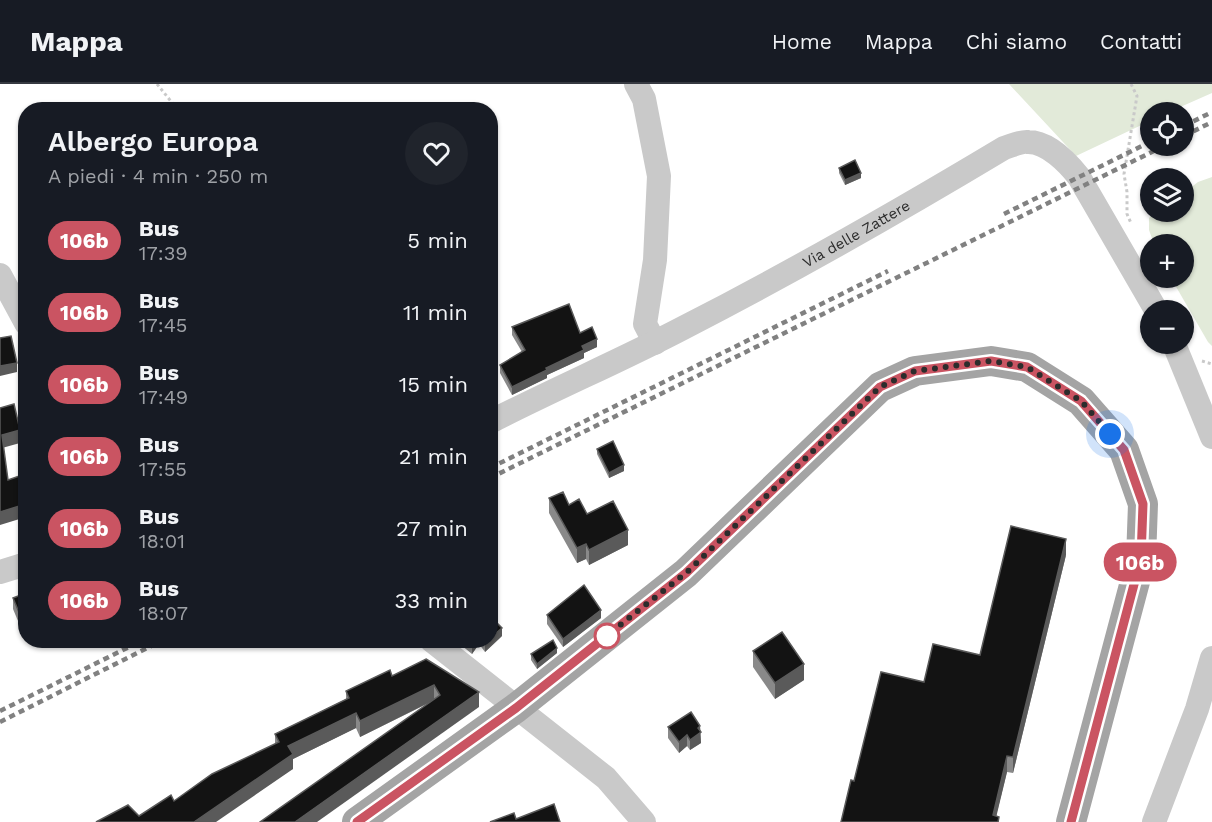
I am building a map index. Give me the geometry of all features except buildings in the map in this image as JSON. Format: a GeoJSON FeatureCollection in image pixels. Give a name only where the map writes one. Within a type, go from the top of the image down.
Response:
{"type":"FeatureCollection","features":[{"type":"Feature","properties":{"kind":"main road"},"geometry":{"type":"LineString","coordinates":[[357,822],[516,708],[686,573],[880,387],[915,371],[991,361],[1027,367],[1081,401],[1124,450],[1143,504],[1141,558],[1071,822]]}},
{"type":"Feature","properties":{"kind":"street"},"geometry":{"type":"LineString","coordinates":[[636,84],[644,99],[658,177],[655,260],[645,324],[655,343]]}},
{"type":"Feature","properties":{"kind":"street","name":"Via delle Zattere"},"geometry":{"type":"LineString","coordinates":[[498,418],[655,343],[802,264],[1004,148],[1028,141],[1046,148],[1069,164],[1079,177],[1149,300]]}},
{"type":"Feature","properties":{"kind":"street"},"geometry":{"type":"LineString","coordinates":[[0,274],[18,299]]}},
{"type":"Feature","properties":{"kind":"street"},"geometry":{"type":"LineString","coordinates":[[1178,354],[1212,437]]}},
{"type":"Feature","properties":{"kind":"street"},"geometry":{"type":"LineString","coordinates":[[0,572],[18,566]]}},
{"type":"Feature","properties":{"kind":"street"},"geometry":{"type":"LineString","coordinates":[[441,648],[606,778],[644,822]]}},
{"type":"Feature","properties":{"kind":"street"},"geometry":{"type":"LineString","coordinates":[[1154,822],[1197,709],[1212,658]]}},
{"type":"Feature","properties":{"kind":"path"},"geometry":{"type":"LineString","coordinates":[[158,84],[172,102]]}},
{"type":"Feature","properties":{"kind":"path"},"geometry":{"type":"LineString","coordinates":[[1122,251],[1130,243],[1134,231],[1127,213],[1124,174],[1137,96],[1131,84]]}},
{"type":"Feature","properties":{"kind":"green space"},"geometry":{"type":"Polygon","coordinates":[[[1009,84],[1212,84],[1212,93],[1192,102],[1140,102],[1140,126],[1076,156],[1009,84]]]}},
{"type":"Feature","properties":{"kind":"green space"},"geometry":{"type":"Polygon","coordinates":[[[1212,177],[1212,346],[1194,318],[1194,300],[1184,300],[1177,288],[1194,288],[1194,234],[1150,234],[1149,230],[1149,222],[1194,222],[1194,185],[1212,177]]]}},
{"type":"Feature","properties":{"kind":"railway"},"geometry":{"type":"LineString","coordinates":[[1194,121],[1212,112]]}},
{"type":"Feature","properties":{"kind":"railway"},"geometry":{"type":"LineString","coordinates":[[1194,131],[1212,122]]}},
{"type":"Feature","properties":{"kind":"railway"},"geometry":{"type":"LineString","coordinates":[[1004,214],[1140,147]]}},
{"type":"Feature","properties":{"kind":"railway"},"geometry":{"type":"LineString","coordinates":[[498,474],[1144,156]]}},
{"type":"Feature","properties":{"kind":"railway"},"geometry":{"type":"LineString","coordinates":[[498,464],[888,271]]}},
{"type":"Feature","properties":{"kind":"railway"},"geometry":{"type":"LineString","coordinates":[[0,711],[127,648]]}},
{"type":"Feature","properties":{"kind":"railway"},"geometry":{"type":"LineString","coordinates":[[0,722],[147,648]]}},
{"type":"Feature","properties":{"kind":"bus line","name":"106b"},"geometry":{"type":"LineString","coordinates":[[357,822],[516,708],[686,573],[880,387],[915,371],[991,361],[1027,367],[1081,401],[1124,450],[1143,504],[1141,558],[1090,743],[1071,822]]}},
{"type":"Feature","properties":{"kind":"route"},"geometry":{"type":"LineString","coordinates":[[607,636],[601,640],[686,573],[880,387],[915,371],[991,361],[1027,367],[1081,401],[1110,434]]}}]}
